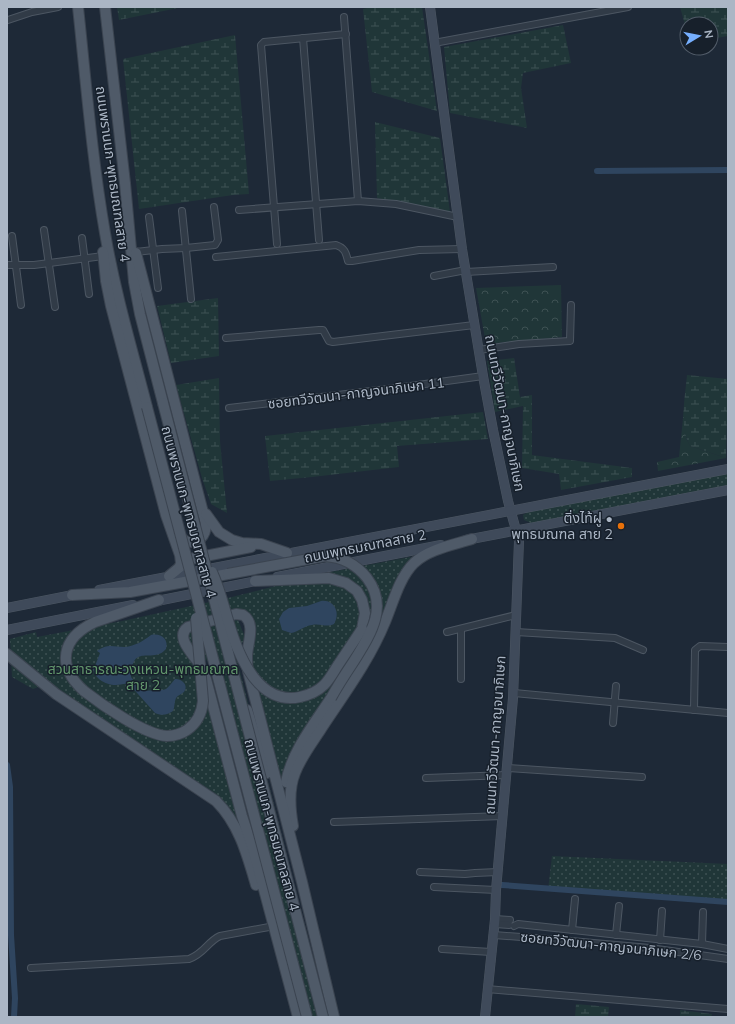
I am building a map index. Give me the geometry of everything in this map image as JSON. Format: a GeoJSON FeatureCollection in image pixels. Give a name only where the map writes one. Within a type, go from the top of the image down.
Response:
{"type":"FeatureCollection","features":[{"type":"Feature","properties":{"kind":"main road","name":"ถนนพรานนก-พุทธมณฑลสาย 4"},"geometry":{"type":"LineString","coordinates":[[78,7],[99,193],[115,281],[147,407],[185,568],[308,1017]]}},
{"type":"Feature","properties":{"kind":"main road","name":"ถนนพรานนก-พุทธมณฑลสาย 4"},"geometry":{"type":"LineString","coordinates":[[105,7],[136,298],[323,1017]]}},
{"type":"Feature","properties":{"kind":"main road","name":"ถนนทวีวัฒนา-กาญจนาภิเษก"},"geometry":{"type":"LineString","coordinates":[[430,7],[462,249],[474,325],[493,430],[519,547],[514,693],[496,890],[494,935],[485,1017]]}},
{"type":"Feature","properties":{"kind":"main road"},"geometry":{"type":"LineString","coordinates":[[99,193],[103,256],[106,281],[114,319],[170,525],[192,590],[196,618],[203,701],[202,711],[198,719],[186,731],[168,736],[149,732],[103,705],[84,691],[74,681],[66,661],[67,647],[75,634],[87,625],[159,600]]}},
{"type":"Feature","properties":{"kind":"main road"},"geometry":{"type":"LineString","coordinates":[[128,216],[206,527],[201,538],[194,542],[185,542],[170,525]]}},
{"type":"Feature","properties":{"kind":"main road","name":"ถนนพุทธมณฑลสาย 2"},"geometry":{"type":"LineString","coordinates":[[7,608],[728,469]]}},
{"type":"Feature","properties":{"kind":"main road","name":"ถนนพุทธมณฑลสาย 2"},"geometry":{"type":"LineString","coordinates":[[7,630],[728,490]]}},
{"type":"Feature","properties":{"kind":"main road"},"geometry":{"type":"LineString","coordinates":[[198,496],[207,516],[215,528],[223,535],[242,543],[261,544],[287,553]]}},
{"type":"Feature","properties":{"kind":"main road"},"geometry":{"type":"LineString","coordinates":[[334,1017],[302,882],[290,800],[293,779],[298,766],[370,654],[380,635],[402,581],[409,568],[431,552],[472,539]]}},
{"type":"Feature","properties":{"kind":"main road"},"geometry":{"type":"LineString","coordinates":[[169,576],[178,570],[185,568],[190,559],[261,544]]}},
{"type":"Feature","properties":{"kind":"main road"},"geometry":{"type":"LineString","coordinates":[[201,548],[220,590],[240,655],[256,681],[268,692],[279,697],[292,698],[310,694],[320,688],[328,680],[362,629],[365,613],[362,600],[357,592],[346,583],[329,578],[255,581]]}},
{"type":"Feature","properties":{"kind":"main road"},"geometry":{"type":"LineString","coordinates":[[72,595],[135,591],[325,556],[337,557],[345,560],[360,570],[370,583],[376,597],[376,618],[366,641],[303,741],[290,767],[285,792],[284,825]]}},
{"type":"Feature","properties":{"kind":"main road"},"geometry":{"type":"LineString","coordinates":[[298,1017],[254,852],[242,816],[206,679],[199,664],[184,640],[184,634],[188,627],[239,614],[243,615],[248,620],[250,629],[247,656],[248,671],[306,921],[320,961]]}},
{"type":"Feature","properties":{"kind":"main road"},"geometry":{"type":"LineString","coordinates":[[196,618],[249,820],[254,852]]}},
{"type":"Feature","properties":{"kind":"main road"},"geometry":{"type":"LineString","coordinates":[[7,654],[56,694],[201,790],[221,806],[231,818],[242,840],[287,976]]}},
{"type":"Feature","properties":{"kind":"main road"},"geometry":{"type":"LineString","coordinates":[[233,671],[258,743],[302,882]]}},
{"type":"Feature","properties":{"kind":"street"},"geometry":{"type":"LineString","coordinates":[[8,20],[32,12],[58,7]]}},
{"type":"Feature","properties":{"kind":"street"},"geometry":{"type":"LineString","coordinates":[[434,43],[628,7]]}},
{"type":"Feature","properties":{"kind":"street"},"geometry":{"type":"LineString","coordinates":[[344,17],[358,201]]}},
{"type":"Feature","properties":{"kind":"street"},"geometry":{"type":"LineString","coordinates":[[277,244],[261,45],[264,42],[346,34]]}},
{"type":"Feature","properties":{"kind":"street"},"geometry":{"type":"LineString","coordinates":[[303,38],[319,240]]}},
{"type":"Feature","properties":{"kind":"street"},"geometry":{"type":"LineString","coordinates":[[239,210],[358,201],[396,204],[458,217]]}},
{"type":"Feature","properties":{"kind":"street"},"geometry":{"type":"LineString","coordinates":[[136,252],[212,246],[217,243],[218,240],[214,207]]}},
{"type":"Feature","properties":{"kind":"street"},"geometry":{"type":"LineString","coordinates":[[182,211],[192,299]]}},
{"type":"Feature","properties":{"kind":"street"},"geometry":{"type":"LineString","coordinates":[[149,217],[158,288]]}},
{"type":"Feature","properties":{"kind":"street"},"geometry":{"type":"LineString","coordinates":[[44,230],[54,307]]}},
{"type":"Feature","properties":{"kind":"street"},"geometry":{"type":"LineString","coordinates":[[12,236],[21,305]]}},
{"type":"Feature","properties":{"kind":"street"},"geometry":{"type":"LineString","coordinates":[[82,238],[89,294]]}},
{"type":"Feature","properties":{"kind":"street"},"geometry":{"type":"LineString","coordinates":[[216,257],[336,245],[342,247],[345,250],[348,261],[352,261],[419,250],[462,249]]}},
{"type":"Feature","properties":{"kind":"street"},"geometry":{"type":"LineString","coordinates":[[7,265],[16,266],[48,263],[103,256]]}},
{"type":"Feature","properties":{"kind":"street"},"geometry":{"type":"LineString","coordinates":[[434,276],[466,271],[553,267]]}},
{"type":"Feature","properties":{"kind":"street"},"geometry":{"type":"LineString","coordinates":[[479,350],[519,344],[570,341],[571,305]]}},
{"type":"Feature","properties":{"kind":"street"},"geometry":{"type":"LineString","coordinates":[[226,338],[323,330],[329,341],[333,342],[474,325]]}},
{"type":"Feature","properties":{"kind":"street","name":"ซอยทวีวัฒนา-กาญจนาภิเษก 11"},"geometry":{"type":"LineString","coordinates":[[229,408],[483,376]]}},
{"type":"Feature","properties":{"kind":"street"},"geometry":{"type":"LineString","coordinates":[[447,632],[516,615]]}},
{"type":"Feature","properties":{"kind":"street"},"geometry":{"type":"LineString","coordinates":[[460,629],[460,679]]}},
{"type":"Feature","properties":{"kind":"street"},"geometry":{"type":"LineString","coordinates":[[516,632],[615,638],[643,650]]}},
{"type":"Feature","properties":{"kind":"street"},"geometry":{"type":"LineString","coordinates":[[694,710],[695,650],[700,646],[728,647]]}},
{"type":"Feature","properties":{"kind":"street"},"geometry":{"type":"LineString","coordinates":[[613,723],[616,686]]}},
{"type":"Feature","properties":{"kind":"street"},"geometry":{"type":"LineString","coordinates":[[514,693],[728,713]]}},
{"type":"Feature","properties":{"kind":"street"},"geometry":{"type":"LineString","coordinates":[[426,778],[508,771],[642,777]]}},
{"type":"Feature","properties":{"kind":"street"},"geometry":{"type":"LineString","coordinates":[[334,822],[503,816]]}},
{"type":"Feature","properties":{"kind":"street"},"geometry":{"type":"LineString","coordinates":[[420,872],[465,874],[498,872]]}},
{"type":"Feature","properties":{"kind":"street"},"geometry":{"type":"LineString","coordinates":[[434,887],[496,890]]}},
{"type":"Feature","properties":{"kind":"street"},"geometry":{"type":"LineString","coordinates":[[572,930],[576,899]]}},
{"type":"Feature","properties":{"kind":"street"},"geometry":{"type":"LineString","coordinates":[[616,935],[619,906]]}},
{"type":"Feature","properties":{"kind":"street"},"geometry":{"type":"LineString","coordinates":[[660,940],[662,911]]}},
{"type":"Feature","properties":{"kind":"street"},"geometry":{"type":"LineString","coordinates":[[702,944],[703,912]]}},
{"type":"Feature","properties":{"kind":"street"},"geometry":{"type":"LineString","coordinates":[[495,922],[702,944],[728,949]]}},
{"type":"Feature","properties":{"kind":"street"},"geometry":{"type":"LineString","coordinates":[[31,968],[189,959],[201,954],[215,938],[220,936],[270,927]]}},
{"type":"Feature","properties":{"kind":"street","name":"ซอยทวีวัฒนา-กาญจนาภิเษก 2/6"},"geometry":{"type":"LineString","coordinates":[[494,935],[650,948],[728,958]]}},
{"type":"Feature","properties":{"kind":"street"},"geometry":{"type":"LineString","coordinates":[[442,949],[491,952]]}},
{"type":"Feature","properties":{"kind":"street"},"geometry":{"type":"LineString","coordinates":[[487,989],[728,1009]]}},
{"type":"Feature","properties":{"kind":"green space"},"geometry":{"type":"Polygon","coordinates":[[[117,7],[183,7],[119,20],[117,7]]]}},
{"type":"Feature","properties":{"kind":"green space"},"geometry":{"type":"Polygon","coordinates":[[[372,7],[422,7],[437,111],[372,92],[363,9],[372,7]]]}},
{"type":"Feature","properties":{"kind":"green space"},"geometry":{"type":"Polygon","coordinates":[[[680,7],[728,7],[728,36],[719,38],[719,16],[683,16],[680,7]]]}},
{"type":"Feature","properties":{"kind":"green space"},"geometry":{"type":"Polygon","coordinates":[[[563,25],[571,63],[523,73],[521,88],[527,128],[450,113],[444,47],[563,25]]]}},
{"type":"Feature","properties":{"kind":"green space"},"geometry":{"type":"Polygon","coordinates":[[[235,35],[249,194],[139,209],[123,59],[235,35]]]}},
{"type":"Feature","properties":{"kind":"green space"},"geometry":{"type":"Polygon","coordinates":[[[375,122],[440,138],[450,212],[377,198],[375,122]]]}},
{"type":"Feature","properties":{"kind":"green space"},"geometry":{"type":"Polygon","coordinates":[[[561,285],[562,337],[486,344],[476,288],[561,285]]]}},
{"type":"Feature","properties":{"kind":"green space"},"geometry":{"type":"Polygon","coordinates":[[[218,298],[219,356],[171,363],[157,306],[218,298]]]}},
{"type":"Feature","properties":{"kind":"green space"},"geometry":{"type":"Polygon","coordinates":[[[514,358],[520,397],[532,395],[532,455],[632,468],[632,477],[561,490],[559,474],[522,468],[523,406],[495,412],[487,361],[514,358]]]}},
{"type":"Feature","properties":{"kind":"green space"},"geometry":{"type":"Polygon","coordinates":[[[687,375],[728,379],[726,458],[690,446],[684,421],[684,402],[687,375]]]}},
{"type":"Feature","properties":{"kind":"green space"},"geometry":{"type":"Polygon","coordinates":[[[219,378],[220,441],[227,513],[211,504],[202,478],[176,385],[219,378]]]}},
{"type":"Feature","properties":{"kind":"green space"},"geometry":{"type":"Polygon","coordinates":[[[684,409],[686,438],[690,446],[726,458],[658,471],[657,462],[679,457],[684,409]]]}},
{"type":"Feature","properties":{"kind":"green space"},"geometry":{"type":"Polygon","coordinates":[[[483,412],[488,439],[397,446],[399,467],[270,481],[265,436],[483,412]]]}},
{"type":"Feature","properties":{"kind":"green space"},"geometry":{"type":"Polygon","coordinates":[[[728,473],[728,485],[531,523],[524,520],[523,515],[530,511],[728,473]]]}},
{"type":"Feature","properties":{"kind":"green space","name":"สวนสาธารณะวงแหวน-พุทธมณฑล สาย 2"},"geometry":{"type":"Polygon","coordinates":[[[410,557],[414,559],[376,633],[284,774],[282,793],[250,676],[248,614],[189,622],[239,818],[235,819],[216,794],[46,684],[33,689],[12,677],[10,639],[36,632],[37,637],[122,621],[228,598],[331,572],[410,557]]]}},
{"type":"Feature","properties":{"kind":"green space","name":"สวนสาธารณะวงแหวน-พุทธมณฑล สาย 2"},"geometry":{"type":"Polygon","coordinates":[[[238,620],[245,637],[236,656],[328,1017],[303,1017],[210,662],[202,658],[193,628],[238,620]]]}},
{"type":"Feature","properties":{"kind":"green space"},"geometry":{"type":"Polygon","coordinates":[[[552,856],[728,864],[728,904],[548,890],[552,856]]]}},
{"type":"Feature","properties":{"kind":"green space"},"geometry":{"type":"Polygon","coordinates":[[[576,1004],[609,1007],[608,1017],[575,1017],[576,1004]]]}},
{"type":"Feature","properties":{"kind":"green space"},"geometry":{"type":"Polygon","coordinates":[[[680,1010],[712,1014],[711,1017],[680,1017],[680,1010]]]}},
{"type":"Feature","properties":{"kind":"water"},"geometry":{"type":"Polygon","coordinates":[[[321,601],[330,602],[333,604],[337,615],[334,624],[328,626],[309,626],[291,633],[282,630],[279,619],[283,612],[289,608],[307,606],[321,601]]]}},
{"type":"Feature","properties":{"kind":"water"},"geometry":{"type":"Polygon","coordinates":[[[151,635],[161,636],[166,642],[166,649],[161,653],[139,657],[135,660],[132,666],[131,677],[144,691],[166,689],[175,679],[184,683],[186,687],[184,692],[176,698],[173,711],[164,715],[155,713],[129,684],[107,684],[97,677],[93,669],[93,665],[95,666],[100,653],[97,651],[108,646],[132,646],[151,635]]]}},
{"type":"Feature","properties":{"kind":"waterway"},"geometry":{"type":"LineString","coordinates":[[597,171],[728,170]]}},
{"type":"Feature","properties":{"kind":"waterway"},"geometry":{"type":"LineString","coordinates":[[7,765],[10,787],[11,935],[15,998],[14,1017]]}},
{"type":"Feature","properties":{"kind":"waterway"},"geometry":{"type":"LineString","coordinates":[[502,885],[728,902]]}},
{"type":"Feature","properties":{"kind":"place","name":"ติ่งไท้ฝู • พุทธมณฑล สาย 2"},"geometry":{"type":"Point","coordinates":[621,526]}}]}
